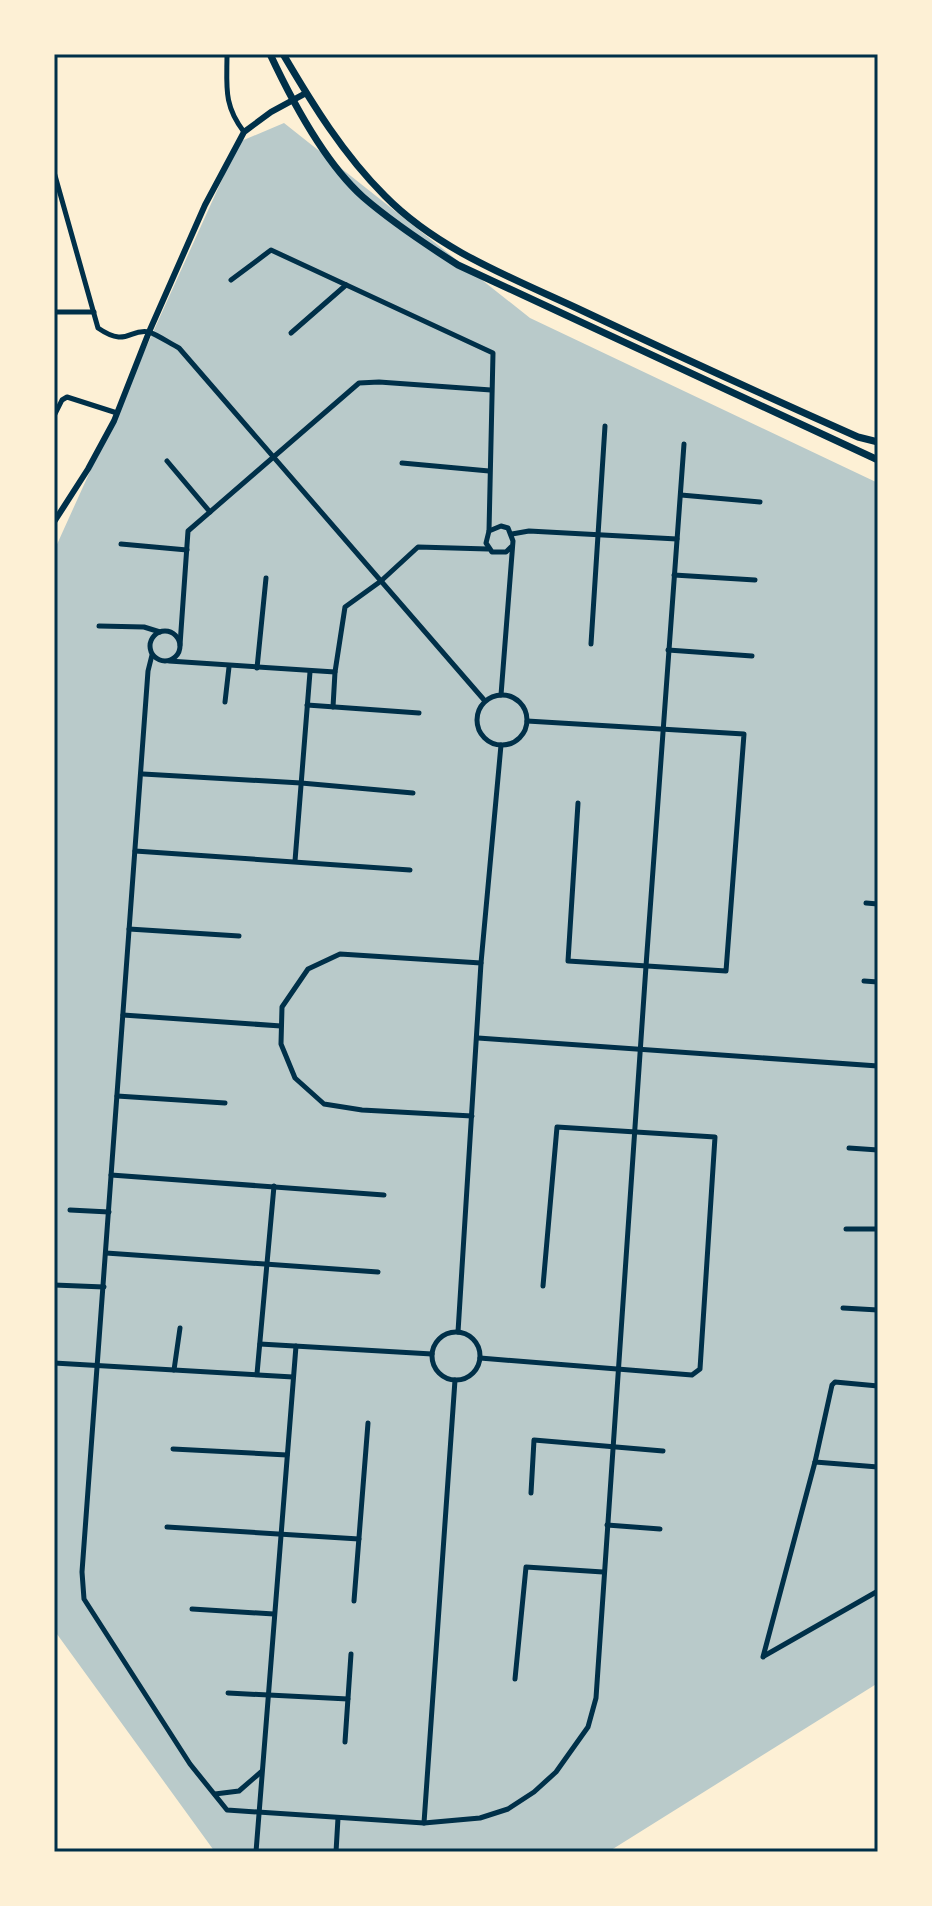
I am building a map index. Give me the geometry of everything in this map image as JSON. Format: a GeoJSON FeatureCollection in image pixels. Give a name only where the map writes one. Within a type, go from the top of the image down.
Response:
{"type":"FeatureCollection","features":[{"type":"Feature","properties":{"kind":"main road"},"geometry":{"type":"LineString","coordinates":[[270,54],[331,160],[361,195],[413,236],[458,265],[878,460]]}},
{"type":"Feature","properties":{"kind":"main road"},"geometry":{"type":"LineString","coordinates":[[283,54],[324,124],[349,157],[386,198],[430,234],[498,271],[858,437],[878,442]]}},
{"type":"Feature","properties":{"kind":"street"},"geometry":{"type":"LineString","coordinates":[[227,54],[230,112],[244,132]]}},
{"type":"Feature","properties":{"kind":"street"},"geometry":{"type":"LineString","coordinates":[[54,522],[88,469],[117,413],[205,205],[244,132],[271,112],[306,93]]}},
{"type":"Feature","properties":{"kind":"street"},"geometry":{"type":"LineString","coordinates":[[54,172],[98,328],[109,336],[122,338],[149,332],[179,348],[485,701]]}},
{"type":"Feature","properties":{"kind":"street"},"geometry":{"type":"LineString","coordinates":[[231,280],[271,250],[493,353],[489,531],[485,539],[488,549]]}},
{"type":"Feature","properties":{"kind":"street"},"geometry":{"type":"LineString","coordinates":[[291,333],[346,285]]}},
{"type":"Feature","properties":{"kind":"street"},"geometry":{"type":"LineString","coordinates":[[54,312],[94,312]]}},
{"type":"Feature","properties":{"kind":"street"},"geometry":{"type":"LineString","coordinates":[[148,671],[167,661],[179,648],[188,531],[359,383],[491,390]]}},
{"type":"Feature","properties":{"kind":"street"},"geometry":{"type":"LineString","coordinates":[[54,416],[62,400],[67,397],[117,413]]}},
{"type":"Feature","properties":{"kind":"street"},"geometry":{"type":"LineString","coordinates":[[591,644],[605,426]]}},
{"type":"Feature","properties":{"kind":"street"},"geometry":{"type":"LineString","coordinates":[[160,632],[152,639],[148,671],[143,774],[82,1572],[84,1599],[190,1764],[227,1810],[424,1823],[480,1818],[508,1809],[534,1792],[556,1772],[577,1747],[588,1727],[596,1698],[684,444]]}},
{"type":"Feature","properties":{"kind":"street"},"geometry":{"type":"LineString","coordinates":[[167,461],[210,512]]}},
{"type":"Feature","properties":{"kind":"street"},"geometry":{"type":"LineString","coordinates":[[402,463],[489,471]]}},
{"type":"Feature","properties":{"kind":"street"},"geometry":{"type":"LineString","coordinates":[[681,495],[760,502]]}},
{"type":"Feature","properties":{"kind":"street"},"geometry":{"type":"LineString","coordinates":[[489,531],[501,526],[512,534],[529,531],[677,539]]}},
{"type":"Feature","properties":{"kind":"street"},"geometry":{"type":"LineString","coordinates":[[501,695],[512,534]]}},
{"type":"Feature","properties":{"kind":"street"},"geometry":{"type":"LineString","coordinates":[[121,544],[187,550]]}},
{"type":"Feature","properties":{"kind":"street"},"geometry":{"type":"LineString","coordinates":[[333,707],[345,607],[381,581],[418,547],[488,549],[499,554],[511,547]]}},
{"type":"Feature","properties":{"kind":"street"},"geometry":{"type":"LineString","coordinates":[[674,575],[755,580]]}},
{"type":"Feature","properties":{"kind":"street"},"geometry":{"type":"LineString","coordinates":[[257,668],[266,578]]}},
{"type":"Feature","properties":{"kind":"street"},"geometry":{"type":"LineString","coordinates":[[99,626],[144,627],[170,632],[182,622]]}},
{"type":"Feature","properties":{"kind":"street"},"geometry":{"type":"LineString","coordinates":[[144,627],[152,639]]}},
{"type":"Feature","properties":{"kind":"street"},"geometry":{"type":"LineString","coordinates":[[170,632],[177,638],[185,663]]}},
{"type":"Feature","properties":{"kind":"street"},"geometry":{"type":"LineString","coordinates":[[668,650],[752,656]]}},
{"type":"Feature","properties":{"kind":"street"},"geometry":{"type":"LineString","coordinates":[[152,655],[185,663],[335,672]]}},
{"type":"Feature","properties":{"kind":"street"},"geometry":{"type":"LineString","coordinates":[[225,702],[229,667]]}},
{"type":"Feature","properties":{"kind":"street"},"geometry":{"type":"LineString","coordinates":[[295,861],[310,672]]}},
{"type":"Feature","properties":{"kind":"street"},"geometry":{"type":"LineString","coordinates":[[501,695],[517,699],[526,713],[527,721],[521,736],[508,744],[492,744],[480,732],[477,716],[485,701],[501,695]]}},
{"type":"Feature","properties":{"kind":"street"},"geometry":{"type":"LineString","coordinates":[[307,705],[419,713]]}},
{"type":"Feature","properties":{"kind":"street"},"geometry":{"type":"LineString","coordinates":[[527,721],[745,735],[725,972],[568,961],[578,803]]}},
{"type":"Feature","properties":{"kind":"street"},"geometry":{"type":"LineString","coordinates":[[458,1332],[481,963],[501,745]]}},
{"type":"Feature","properties":{"kind":"street"},"geometry":{"type":"LineString","coordinates":[[143,774],[413,793]]}},
{"type":"Feature","properties":{"kind":"street"},"geometry":{"type":"LineString","coordinates":[[135,851],[410,870]]}},
{"type":"Feature","properties":{"kind":"street"},"geometry":{"type":"LineString","coordinates":[[866,903],[878,904]]}},
{"type":"Feature","properties":{"kind":"street"},"geometry":{"type":"LineString","coordinates":[[129,929],[239,936]]}},
{"type":"Feature","properties":{"kind":"street"},"geometry":{"type":"LineString","coordinates":[[472,1116],[362,1110],[324,1104],[295,1078],[281,1044],[282,1007],[308,969],[340,954],[481,963]]}},
{"type":"Feature","properties":{"kind":"street"},"geometry":{"type":"LineString","coordinates":[[864,981],[878,982]]}},
{"type":"Feature","properties":{"kind":"street"},"geometry":{"type":"LineString","coordinates":[[123,1015],[281,1026]]}},
{"type":"Feature","properties":{"kind":"street"},"geometry":{"type":"LineString","coordinates":[[478,1038],[878,1066]]}},
{"type":"Feature","properties":{"kind":"street"},"geometry":{"type":"LineString","coordinates":[[117,1096],[225,1103]]}},
{"type":"Feature","properties":{"kind":"street"},"geometry":{"type":"LineString","coordinates":[[480,1358],[692,1375],[700,1369],[715,1137],[557,1127],[543,1286]]}},
{"type":"Feature","properties":{"kind":"street"},"geometry":{"type":"LineString","coordinates":[[849,1148],[878,1150]]}},
{"type":"Feature","properties":{"kind":"street"},"geometry":{"type":"LineString","coordinates":[[111,1175],[384,1195]]}},
{"type":"Feature","properties":{"kind":"street"},"geometry":{"type":"LineString","coordinates":[[257,1374],[274,1186]]}},
{"type":"Feature","properties":{"kind":"street"},"geometry":{"type":"LineString","coordinates":[[70,1210],[109,1212]]}},
{"type":"Feature","properties":{"kind":"street"},"geometry":{"type":"LineString","coordinates":[[846,1229],[878,1229]]}},
{"type":"Feature","properties":{"kind":"street"},"geometry":{"type":"LineString","coordinates":[[106,1253],[378,1272]]}},
{"type":"Feature","properties":{"kind":"street"},"geometry":{"type":"LineString","coordinates":[[54,1285],[104,1287]]}},
{"type":"Feature","properties":{"kind":"street"},"geometry":{"type":"LineString","coordinates":[[843,1308],[878,1310]]}},
{"type":"Feature","properties":{"kind":"street"},"geometry":{"type":"LineString","coordinates":[[174,1370],[180,1328]]}},
{"type":"Feature","properties":{"kind":"street"},"geometry":{"type":"LineString","coordinates":[[458,1332],[472,1338],[480,1358],[469,1376],[455,1380],[441,1375],[432,1354],[443,1335],[458,1332]]}},
{"type":"Feature","properties":{"kind":"street"},"geometry":{"type":"LineString","coordinates":[[260,1344],[432,1354]]}},
{"type":"Feature","properties":{"kind":"street"},"geometry":{"type":"LineString","coordinates":[[256,1852],[296,1346]]}},
{"type":"Feature","properties":{"kind":"street"},"geometry":{"type":"LineString","coordinates":[[54,1363],[293,1377]]}},
{"type":"Feature","properties":{"kind":"street"},"geometry":{"type":"LineString","coordinates":[[424,1823],[455,1380]]}},
{"type":"Feature","properties":{"kind":"street"},"geometry":{"type":"LineString","coordinates":[[878,1386],[833,1383],[763,1657],[878,1591]]}},
{"type":"Feature","properties":{"kind":"street"},"geometry":{"type":"LineString","coordinates":[[354,1601],[368,1423]]}},
{"type":"Feature","properties":{"kind":"street"},"geometry":{"type":"LineString","coordinates":[[531,1493],[534,1440],[663,1451]]}},
{"type":"Feature","properties":{"kind":"street"},"geometry":{"type":"LineString","coordinates":[[173,1449],[287,1455]]}},
{"type":"Feature","properties":{"kind":"street"},"geometry":{"type":"LineString","coordinates":[[815,1462],[878,1467]]}},
{"type":"Feature","properties":{"kind":"street"},"geometry":{"type":"LineString","coordinates":[[607,1525],[660,1529]]}},
{"type":"Feature","properties":{"kind":"street"},"geometry":{"type":"LineString","coordinates":[[167,1527],[359,1539]]}},
{"type":"Feature","properties":{"kind":"street"},"geometry":{"type":"LineString","coordinates":[[515,1679],[526,1567],[603,1572]]}},
{"type":"Feature","properties":{"kind":"street"},"geometry":{"type":"LineString","coordinates":[[192,1609],[274,1614]]}},
{"type":"Feature","properties":{"kind":"street"},"geometry":{"type":"LineString","coordinates":[[345,1742],[351,1654]]}},
{"type":"Feature","properties":{"kind":"street"},"geometry":{"type":"LineString","coordinates":[[228,1693],[348,1699]]}},
{"type":"Feature","properties":{"kind":"street"},"geometry":{"type":"LineString","coordinates":[[214,1794],[239,1791],[261,1772]]}},
{"type":"Feature","properties":{"kind":"street"},"geometry":{"type":"LineString","coordinates":[[336,1852],[338,1818]]}},
{"type":"Feature","properties":{"kind":"shaded area"},"geometry":{"type":"Polygon","coordinates":[[[284,123],[530,318],[878,483],[878,1683],[608,1852],[215,1852],[54,1630],[54,551],[239,142],[284,123]]]}}]}
